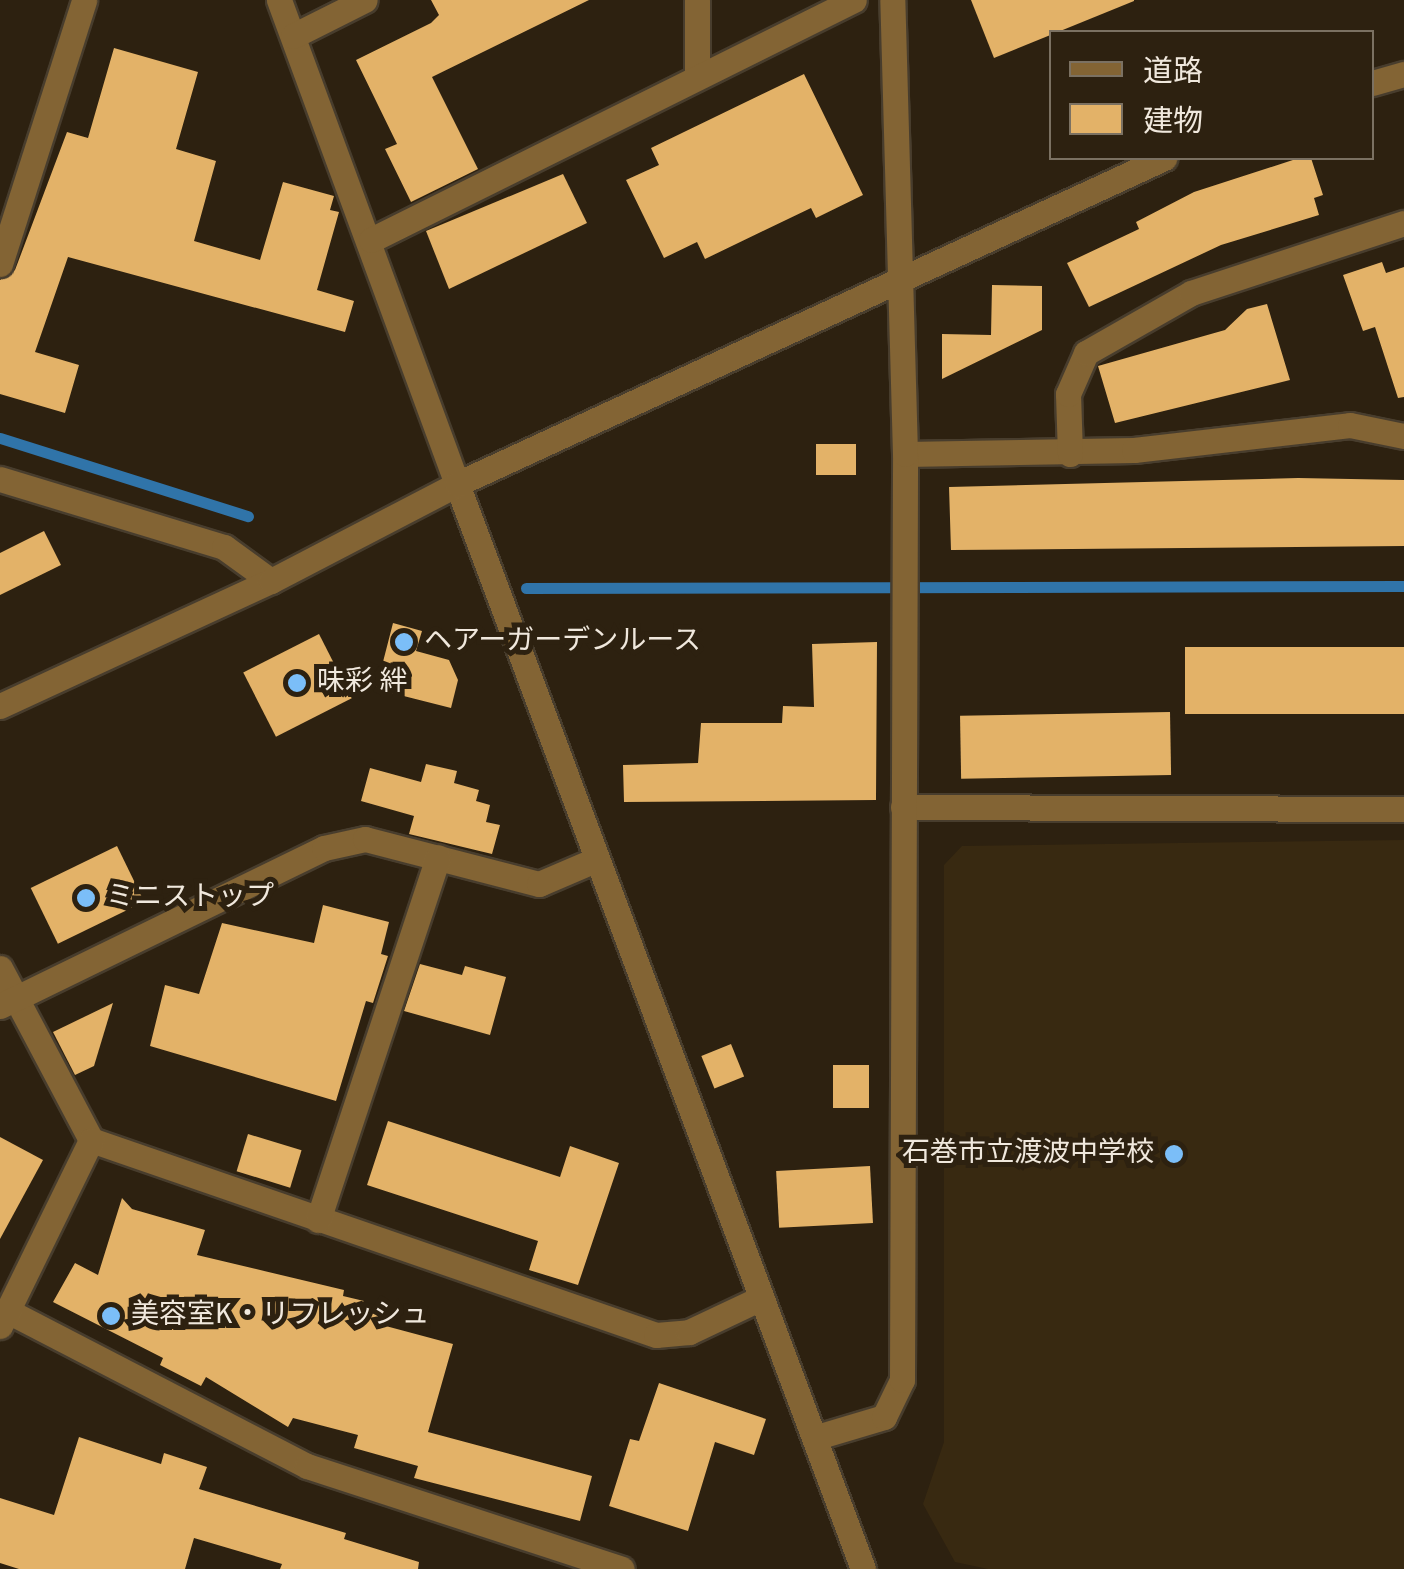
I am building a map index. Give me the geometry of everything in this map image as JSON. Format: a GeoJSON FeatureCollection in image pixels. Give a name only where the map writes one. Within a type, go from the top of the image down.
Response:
{"type":"FeatureCollection","features":[{"type":"Feature","properties":{"kind":"street"},"geometry":{"type":"LineString","coordinates":[[0,264],[84,0]]}},
{"type":"Feature","properties":{"kind":"street"},"geometry":{"type":"LineString","coordinates":[[279,0],[371,240],[595,860],[761,1298],[818,1437],[863,1569]]}},
{"type":"Feature","properties":{"kind":"street"},"geometry":{"type":"LineString","coordinates":[[293,36],[365,0]]}},
{"type":"Feature","properties":{"kind":"street"},"geometry":{"type":"LineString","coordinates":[[696,76],[698,0]]}},
{"type":"Feature","properties":{"kind":"street"},"geometry":{"type":"LineString","coordinates":[[371,240],[854,0]]}},
{"type":"Feature","properties":{"kind":"street"},"geometry":{"type":"LineString","coordinates":[[818,1437],[884,1417],[902,1380],[904,454],[892,0]]}},
{"type":"Feature","properties":{"kind":"street"},"geometry":{"type":"LineString","coordinates":[[1374,82],[1404,74]]}},
{"type":"Feature","properties":{"kind":"street"},"geometry":{"type":"LineString","coordinates":[[0,706],[271,581],[457,484],[1160,160]]}},
{"type":"Feature","properties":{"kind":"street"},"geometry":{"type":"LineString","coordinates":[[1070,454],[1068,394],[1086,353],[1191,293],[1404,223]]}},
{"type":"Feature","properties":{"kind":"street"},"geometry":{"type":"LineString","coordinates":[[904,454],[1070,454],[1350,425],[1404,436]]}},
{"type":"Feature","properties":{"kind":"street"},"geometry":{"type":"LineString","coordinates":[[0,479],[224,548],[271,581]]}},
{"type":"Feature","properties":{"kind":"street"},"geometry":{"type":"LineString","coordinates":[[902,807],[1404,809]]}},
{"type":"Feature","properties":{"kind":"street"},"geometry":{"type":"LineString","coordinates":[[8,1002],[324,848],[364,839],[538,884],[595,860]]}},
{"type":"Feature","properties":{"kind":"street"},"geometry":{"type":"LineString","coordinates":[[318,1220],[438,857]]}},
{"type":"Feature","properties":{"kind":"street"},"geometry":{"type":"LineString","coordinates":[[0,968],[8,1002],[91,1140],[656,1334],[689,1332],[761,1298]]}},
{"type":"Feature","properties":{"kind":"street"},"geometry":{"type":"LineString","coordinates":[[91,1140],[3,1318],[307,1466],[622,1569]]}},
{"type":"Feature","properties":{"kind":"shaded area","name":"石巻市立渡波中学校"},"geometry":{"type":"Polygon","coordinates":[[[1404,840],[1404,1569],[988,1569],[955,1562],[923,1504],[944,1442],[944,865],[962,846],[1404,840]]]}},
{"type":"Feature","properties":{"kind":"building"},"geometry":{"type":"Polygon","coordinates":[[[431,0],[589,0],[432,77],[478,169],[411,202],[385,149],[397,144],[356,60],[431,23],[439,15],[431,0]]]}},
{"type":"Feature","properties":{"kind":"building"},"geometry":{"type":"Polygon","coordinates":[[[971,0],[1134,0],[1063,30],[1049,30],[1049,36],[994,58],[971,0]]]}},
{"type":"Feature","properties":{"kind":"building"},"geometry":{"type":"Polygon","coordinates":[[[114,48],[198,72],[176,149],[216,161],[194,241],[260,260],[283,182],[334,196],[330,210],[339,212],[317,290],[354,301],[345,332],[68,257],[35,352],[79,365],[65,413],[0,394],[0,280],[15,270],[67,132],[88,138],[114,48]]]}},
{"type":"Feature","properties":{"kind":"building"},"geometry":{"type":"Polygon","coordinates":[[[804,74],[863,195],[816,218],[811,208],[705,259],[697,242],[664,258],[626,180],[659,165],[651,148],[804,74]]]}},
{"type":"Feature","properties":{"kind":"building"},"geometry":{"type":"Polygon","coordinates":[[[1293,160],[1312,160],[1323,195],[1314,198],[1319,215],[1221,245],[1089,307],[1067,263],[1139,229],[1136,222],[1194,192],[1293,160]]]}},
{"type":"Feature","properties":{"kind":"building"},"geometry":{"type":"Polygon","coordinates":[[[563,174],[587,223],[449,289],[426,231],[563,174]]]}},
{"type":"Feature","properties":{"kind":"building"},"geometry":{"type":"Polygon","coordinates":[[[1382,262],[1386,273],[1404,267],[1404,397],[1398,398],[1375,327],[1363,331],[1343,275],[1382,262]]]}},
{"type":"Feature","properties":{"kind":"building"},"geometry":{"type":"Polygon","coordinates":[[[992,285],[1042,286],[1042,330],[942,379],[942,334],[991,335],[992,285]]]}},
{"type":"Feature","properties":{"kind":"building"},"geometry":{"type":"Polygon","coordinates":[[[1267,304],[1290,380],[1115,423],[1098,366],[1225,330],[1247,309],[1267,304]]]}},
{"type":"Feature","properties":{"kind":"building"},"geometry":{"type":"Polygon","coordinates":[[[816,444],[856,444],[856,475],[816,475],[816,444]]]}},
{"type":"Feature","properties":{"kind":"building"},"geometry":{"type":"Polygon","coordinates":[[[1298,478],[1404,480],[1404,546],[951,550],[949,487],[1298,478]]]}},
{"type":"Feature","properties":{"kind":"building"},"geometry":{"type":"Polygon","coordinates":[[[44,531],[61,565],[0,595],[0,553],[44,531]]]}},
{"type":"Feature","properties":{"kind":"building"},"geometry":{"type":"Polygon","coordinates":[[[393,623],[422,631],[416,651],[449,660],[458,680],[451,708],[376,689],[393,623]]]}},
{"type":"Feature","properties":{"kind":"building"},"geometry":{"type":"Polygon","coordinates":[[[319,634],[352,698],[276,737],[243,673],[319,634]]]}},
{"type":"Feature","properties":{"kind":"building"},"geometry":{"type":"Polygon","coordinates":[[[877,642],[876,800],[624,802],[623,765],[698,763],[701,723],[782,723],[783,706],[814,707],[812,644],[877,642]]]}},
{"type":"Feature","properties":{"kind":"building"},"geometry":{"type":"Polygon","coordinates":[[[1185,647],[1404,647],[1404,714],[1185,714],[1185,647]]]}},
{"type":"Feature","properties":{"kind":"building"},"geometry":{"type":"Polygon","coordinates":[[[1170,712],[1171,775],[961,779],[960,716],[1170,712]]]}},
{"type":"Feature","properties":{"kind":"building"},"geometry":{"type":"Polygon","coordinates":[[[426,764],[457,771],[454,783],[479,790],[476,801],[490,805],[486,822],[500,825],[492,854],[409,834],[414,816],[361,801],[370,768],[421,782],[426,764]]]}},
{"type":"Feature","properties":{"kind":"building"},"geometry":{"type":"Polygon","coordinates":[[[117,846],[144,902],[58,944],[31,888],[117,846]]]}},
{"type":"Feature","properties":{"kind":"building"},"geometry":{"type":"Polygon","coordinates":[[[323,905],[389,922],[381,954],[388,956],[373,1003],[366,1001],[336,1101],[150,1046],[165,985],[199,994],[222,923],[314,943],[323,905]]]}},
{"type":"Feature","properties":{"kind":"building"},"geometry":{"type":"Polygon","coordinates":[[[420,964],[462,975],[465,966],[506,977],[490,1035],[404,1011],[420,964]]]}},
{"type":"Feature","properties":{"kind":"building"},"geometry":{"type":"Polygon","coordinates":[[[113,1003],[94,1066],[75,1075],[53,1032],[113,1003]]]}},
{"type":"Feature","properties":{"kind":"building"},"geometry":{"type":"Polygon","coordinates":[[[731,1044],[744,1076],[714,1088],[701,1056],[731,1044]]]}},
{"type":"Feature","properties":{"kind":"building"},"geometry":{"type":"Polygon","coordinates":[[[833,1065],[869,1065],[869,1108],[833,1108],[833,1065]]]}},
{"type":"Feature","properties":{"kind":"building"},"geometry":{"type":"Polygon","coordinates":[[[388,1121],[560,1177],[570,1146],[619,1163],[578,1285],[529,1270],[538,1241],[367,1185],[388,1121]]]}},
{"type":"Feature","properties":{"kind":"building"},"geometry":{"type":"Polygon","coordinates":[[[248,1134],[302,1150],[290,1188],[237,1171],[248,1134]]]}},
{"type":"Feature","properties":{"kind":"building"},"geometry":{"type":"Polygon","coordinates":[[[0,1137],[43,1160],[0,1239],[0,1137]]]}},
{"type":"Feature","properties":{"kind":"building"},"geometry":{"type":"Polygon","coordinates":[[[870,1166],[873,1223],[779,1228],[776,1171],[870,1166]]]}},
{"type":"Feature","properties":{"kind":"building"},"geometry":{"type":"Polygon","coordinates":[[[122,1198],[132,1209],[205,1230],[197,1255],[344,1290],[343,1296],[364,1301],[362,1307],[386,1313],[382,1325],[453,1344],[428,1432],[592,1476],[580,1521],[414,1478],[418,1466],[354,1448],[358,1435],[293,1418],[288,1427],[206,1377],[201,1386],[160,1365],[163,1358],[53,1302],[75,1263],[98,1275],[122,1198]]]}},
{"type":"Feature","properties":{"kind":"building"},"geometry":{"type":"Polygon","coordinates":[[[659,1383],[766,1419],[754,1455],[715,1442],[688,1531],[609,1506],[630,1439],[639,1441],[659,1383]]]}},
{"type":"Feature","properties":{"kind":"building"},"geometry":{"type":"Polygon","coordinates":[[[79,1437],[161,1464],[164,1453],[207,1467],[199,1489],[346,1533],[344,1539],[419,1562],[418,1569],[280,1569],[282,1564],[194,1538],[185,1569],[19,1569],[0,1563],[0,1498],[54,1515],[79,1437]]]}},
{"type":"Feature","properties":{"kind":"waterway"},"geometry":{"type":"LineString","coordinates":[[0,438],[248,516]]}},
{"type":"Feature","properties":{"kind":"waterway"},"geometry":{"type":"LineString","coordinates":[[526,588],[1404,586]]}},
{"type":"Feature","properties":{"kind":"place","name":"ヘアーガーデンルース"},"geometry":{"type":"Point","coordinates":[404,642]}},
{"type":"Feature","properties":{"kind":"place","name":"味彩 絆"},"geometry":{"type":"Point","coordinates":[297,683]}},
{"type":"Feature","properties":{"kind":"place","name":"ミニストップ"},"geometry":{"type":"Point","coordinates":[86,898]}},
{"type":"Feature","properties":{"kind":"place","name":"石巻市立渡波中学校"},"geometry":{"type":"Point","coordinates":[1174,1154]}},
{"type":"Feature","properties":{"kind":"place","name":"美容室K・リフレッシュ"},"geometry":{"type":"Point","coordinates":[111,1316]}}]}
